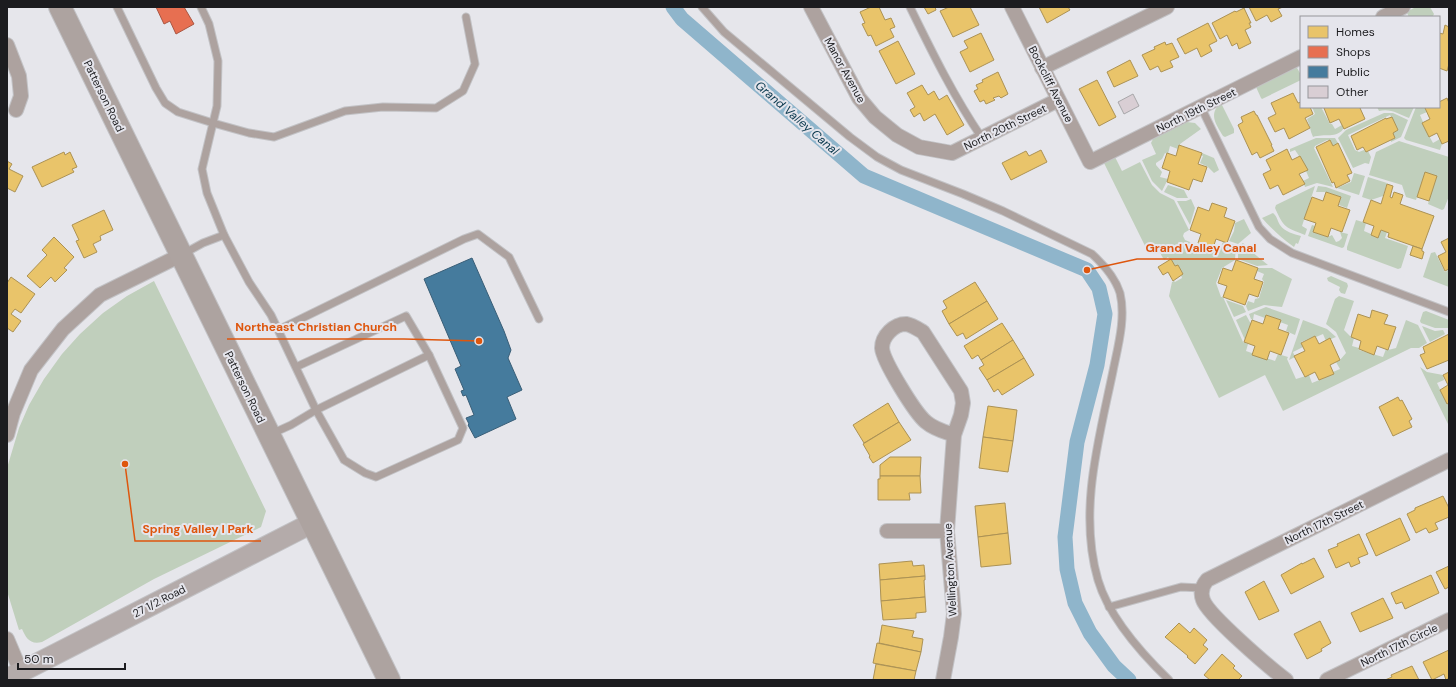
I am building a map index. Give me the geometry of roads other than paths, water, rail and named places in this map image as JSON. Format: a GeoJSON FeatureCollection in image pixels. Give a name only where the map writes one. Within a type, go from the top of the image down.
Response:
{"type":"FeatureCollection","features":[{"type":"Feature","properties":{"kind":"main road","name":"Patterson Road"},"geometry":{"type":"LineString","coordinates":[[60,7],[389,680]]}},
{"type":"Feature","properties":{"kind":"main road","name":"27 1/2 Road"},"geometry":{"type":"LineString","coordinates":[[14,676],[312,523]]}},
{"type":"Feature","properties":{"kind":"street","name":"Manor Avenue"},"geometry":{"type":"LineString","coordinates":[[811,7],[859,98],[875,117],[897,135],[919,147],[952,153]]}},
{"type":"Feature","properties":{"kind":"street","name":"Bookcliff Avenue"},"geometry":{"type":"LineString","coordinates":[[1012,7],[1090,162]]}},
{"type":"Feature","properties":{"kind":"street"},"geometry":{"type":"LineString","coordinates":[[1042,68],[1167,7]]}},
{"type":"Feature","properties":{"kind":"street"},"geometry":{"type":"LineString","coordinates":[[1385,16],[1403,7]]}},
{"type":"Feature","properties":{"kind":"street"},"geometry":{"type":"LineString","coordinates":[[7,45],[18,76],[21,96],[16,110]]}},
{"type":"Feature","properties":{"kind":"street","name":"North 19th Street"},"geometry":{"type":"LineString","coordinates":[[1090,162],[1300,58]]}},
{"type":"Feature","properties":{"kind":"street","name":"North 20th Street"},"geometry":{"type":"LineString","coordinates":[[952,153],[1058,100]]}},
{"type":"Feature","properties":{"kind":"street"},"geometry":{"type":"LineString","coordinates":[[7,435],[13,413],[31,370],[63,329],[100,294],[181,255]]}},
{"type":"Feature","properties":{"kind":"street","name":"Wellington Avenue"},"geometry":{"type":"LineString","coordinates":[[943,680],[954,614],[947,531],[954,435],[961,415],[963,403],[961,391],[923,332],[907,324],[898,326],[891,330],[885,337],[882,347],[884,357],[915,410],[926,422],[938,429],[954,435]]}},
{"type":"Feature","properties":{"kind":"street","name":"North 17th Street"},"geometry":{"type":"LineString","coordinates":[[1202,588],[1207,580],[1449,460]]}},
{"type":"Feature","properties":{"kind":"street"},"geometry":{"type":"LineString","coordinates":[[886,531],[947,531]]}},
{"type":"Feature","properties":{"kind":"street"},"geometry":{"type":"LineString","coordinates":[[1202,588],[1203,600],[1213,615],[1286,680]]}},
{"type":"Feature","properties":{"kind":"street","name":"North 17th Circle"},"geometry":{"type":"LineString","coordinates":[[1327,680],[1449,620]]}},
{"type":"Feature","properties":{"kind":"street"},"geometry":{"type":"LineString","coordinates":[[7,639],[14,676]]}},
{"type":"Feature","properties":{"kind":"lane"},"geometry":{"type":"LineString","coordinates":[[117,7],[156,88],[165,103],[178,112],[213,123],[249,133],[274,136],[345,111],[383,107],[436,108],[463,91],[475,64],[466,17]]}},
{"type":"Feature","properties":{"kind":"lane"},"geometry":{"type":"LineString","coordinates":[[201,7],[209,24],[218,61],[218,106],[202,168],[206,193],[224,235],[248,282],[270,315],[316,410],[344,460],[365,473],[376,477],[458,440],[463,428],[429,355],[406,316],[296,367]]}},
{"type":"Feature","properties":{"kind":"lane"},"geometry":{"type":"LineString","coordinates":[[702,7],[724,32],[858,144],[877,157],[901,170],[963,194],[1092,254],[1104,265],[1114,279],[1120,294],[1122,325],[1093,474],[1089,505],[1090,535],[1098,579],[1102,593],[1109,607],[1135,644],[1168,680]]}},
{"type":"Feature","properties":{"kind":"lane"},"geometry":{"type":"LineString","coordinates":[[910,7],[939,67],[967,117],[982,138]]}},
{"type":"Feature","properties":{"kind":"lane"},"geometry":{"type":"LineString","coordinates":[[1201,107],[1259,226],[1270,238],[1292,253],[1449,312]]}},
{"type":"Feature","properties":{"kind":"lane"},"geometry":{"type":"LineString","coordinates":[[278,330],[464,239],[478,234],[509,257],[539,319]]}},
{"type":"Feature","properties":{"kind":"lane"},"geometry":{"type":"LineString","coordinates":[[181,255],[203,243],[224,235]]}},
{"type":"Feature","properties":{"kind":"lane"},"geometry":{"type":"LineString","coordinates":[[269,434],[291,425],[316,410],[429,355]]}},
{"type":"Feature","properties":{"kind":"lane"},"geometry":{"type":"LineString","coordinates":[[1109,607],[1181,588],[1202,588]]}},
{"type":"Feature","properties":{"kind":"waterway","name":"Grand Valley Canal"},"geometry":{"type":"LineString","coordinates":[[673,7],[682,19],[864,176],[1087,270],[1099,288],[1105,314],[1097,365],[1077,442],[1065,537],[1067,569],[1075,603],[1090,633],[1114,666],[1129,680]]}},
{"type":"Feature","properties":{"kind":"place","name":"Grand Valley Canal"},"geometry":{"type":"Point","coordinates":[1087,270]}},
{"type":"Feature","properties":{"kind":"place","name":"Northeast Christian Church"},"geometry":{"type":"Point","coordinates":[479,341]}},
{"type":"Feature","properties":{"kind":"place","name":"Spring Valley I Park"},"geometry":{"type":"Point","coordinates":[125,464]}}]}
